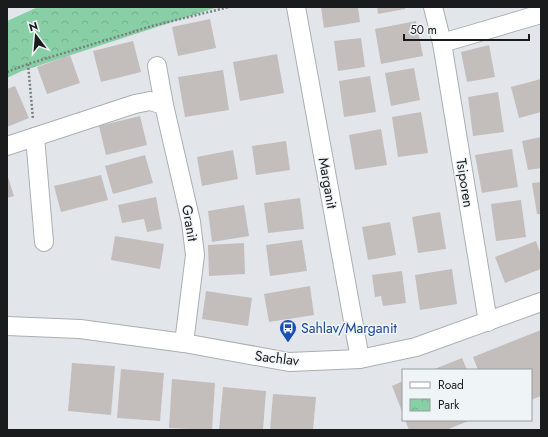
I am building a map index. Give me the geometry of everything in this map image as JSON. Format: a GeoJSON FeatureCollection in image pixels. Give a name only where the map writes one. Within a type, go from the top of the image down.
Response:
{"type":"FeatureCollection","features":[{"type":"Feature","properties":{"kind":"street","name":"Marganit"},"geometry":{"type":"LineString","coordinates":[[296,7],[360,358]]}},
{"type":"Feature","properties":{"kind":"street","name":"Tsiporen"},"geometry":{"type":"LineString","coordinates":[[434,7],[442,43],[488,322]]}},
{"type":"Feature","properties":{"kind":"street"},"geometry":{"type":"LineString","coordinates":[[442,43],[541,14]]}},
{"type":"Feature","properties":{"kind":"street","name":"Granit"},"geometry":{"type":"LineString","coordinates":[[156,66],[191,222],[195,255],[184,343]]}},
{"type":"Feature","properties":{"kind":"street"},"geometry":{"type":"LineString","coordinates":[[7,146],[134,104],[150,101],[164,105]]}},
{"type":"Feature","properties":{"kind":"street"},"geometry":{"type":"LineString","coordinates":[[34,137],[44,242]]}},
{"type":"Feature","properties":{"kind":"street","name":"Sachlav"},"geometry":{"type":"LineString","coordinates":[[7,326],[80,329],[184,343],[289,362],[360,358],[416,347],[541,302]]}},
{"type":"Feature","properties":{"kind":"path"},"geometry":{"type":"LineString","coordinates":[[7,72],[28,64],[152,26],[229,7]]}},
{"type":"Feature","properties":{"kind":"path"},"geometry":{"type":"LineString","coordinates":[[28,64],[34,137]]}},
{"type":"Feature","properties":{"kind":"green space"},"geometry":{"type":"Polygon","coordinates":[[[38,7],[218,7],[22,71],[7,78],[7,21],[38,7]]]}},
{"type":"Feature","properties":{"kind":"building"},"geometry":{"type":"Polygon","coordinates":[[[321,7],[358,7],[360,22],[324,28],[321,7]]]}},
{"type":"Feature","properties":{"kind":"building"},"geometry":{"type":"Polygon","coordinates":[[[377,7],[405,7],[405,9],[378,14],[377,7]]]}},
{"type":"Feature","properties":{"kind":"building"},"geometry":{"type":"Polygon","coordinates":[[[210,19],[216,48],[178,56],[172,27],[210,19]]]}},
{"type":"Feature","properties":{"kind":"building"},"geometry":{"type":"Polygon","coordinates":[[[416,21],[423,56],[381,64],[375,29],[416,21]]]}},
{"type":"Feature","properties":{"kind":"building"},"geometry":{"type":"Polygon","coordinates":[[[361,38],[365,67],[338,71],[334,41],[361,38]]]}},
{"type":"Feature","properties":{"kind":"building"},"geometry":{"type":"Polygon","coordinates":[[[133,41],[141,72],[101,82],[93,51],[133,41]]]}},
{"type":"Feature","properties":{"kind":"building"},"geometry":{"type":"Polygon","coordinates":[[[489,45],[495,77],[467,82],[461,52],[489,45]]]}},
{"type":"Feature","properties":{"kind":"building"},"geometry":{"type":"Polygon","coordinates":[[[277,54],[284,93],[240,101],[233,62],[277,54]]]}},
{"type":"Feature","properties":{"kind":"building"},"geometry":{"type":"Polygon","coordinates":[[[70,55],[80,83],[47,94],[37,67],[70,55]]]}},
{"type":"Feature","properties":{"kind":"building"},"geometry":{"type":"Polygon","coordinates":[[[414,68],[420,100],[391,106],[385,73],[414,68]]]}},
{"type":"Feature","properties":{"kind":"building"},"geometry":{"type":"Polygon","coordinates":[[[223,70],[229,110],[185,117],[178,77],[223,70]]]}},
{"type":"Feature","properties":{"kind":"building"},"geometry":{"type":"Polygon","coordinates":[[[370,76],[376,112],[344,117],[339,81],[370,76]]]}},
{"type":"Feature","properties":{"kind":"building"},"geometry":{"type":"Polygon","coordinates":[[[541,79],[541,112],[519,118],[511,87],[541,79]]]}},
{"type":"Feature","properties":{"kind":"building"},"geometry":{"type":"Polygon","coordinates":[[[15,86],[29,118],[7,127],[7,89],[15,86]]]}},
{"type":"Feature","properties":{"kind":"building"},"geometry":{"type":"Polygon","coordinates":[[[498,92],[504,132],[473,136],[468,97],[498,92]]]}},
{"type":"Feature","properties":{"kind":"building"},"geometry":{"type":"Polygon","coordinates":[[[421,112],[428,153],[398,157],[392,117],[421,112]]]}},
{"type":"Feature","properties":{"kind":"building"},"geometry":{"type":"Polygon","coordinates":[[[140,116],[147,145],[106,155],[99,126],[140,116]]]}},
{"type":"Feature","properties":{"kind":"building"},"geometry":{"type":"Polygon","coordinates":[[[381,129],[387,165],[355,170],[349,135],[381,129]]]}},
{"type":"Feature","properties":{"kind":"building"},"geometry":{"type":"Polygon","coordinates":[[[541,137],[541,168],[528,170],[522,141],[541,137]]]}},
{"type":"Feature","properties":{"kind":"building"},"geometry":{"type":"Polygon","coordinates":[[[286,141],[290,170],[256,175],[252,146],[286,141]]]}},
{"type":"Feature","properties":{"kind":"building"},"geometry":{"type":"Polygon","coordinates":[[[512,149],[518,187],[482,193],[475,155],[512,149]]]}},
{"type":"Feature","properties":{"kind":"building"},"geometry":{"type":"Polygon","coordinates":[[[233,150],[238,179],[202,186],[197,157],[233,150]]]}},
{"type":"Feature","properties":{"kind":"building"},"geometry":{"type":"Polygon","coordinates":[[[145,155],[153,183],[113,194],[105,166],[145,155]]]}},
{"type":"Feature","properties":{"kind":"building"},"geometry":{"type":"Polygon","coordinates":[[[7,174],[14,196],[7,198],[7,174]]]}},
{"type":"Feature","properties":{"kind":"building"},"geometry":{"type":"Polygon","coordinates":[[[101,175],[108,200],[61,212],[54,186],[101,175]]]}},
{"type":"Feature","properties":{"kind":"building"},"geometry":{"type":"Polygon","coordinates":[[[541,182],[541,214],[537,214],[532,183],[541,182]]]}},
{"type":"Feature","properties":{"kind":"building"},"geometry":{"type":"Polygon","coordinates":[[[156,197],[162,229],[147,232],[144,219],[122,223],[118,205],[156,197]]]}},
{"type":"Feature","properties":{"kind":"building"},"geometry":{"type":"Polygon","coordinates":[[[300,198],[304,229],[268,233],[264,203],[300,198]]]}},
{"type":"Feature","properties":{"kind":"building"},"geometry":{"type":"Polygon","coordinates":[[[521,200],[526,237],[496,241],[491,204],[521,200]]]}},
{"type":"Feature","properties":{"kind":"building"},"geometry":{"type":"Polygon","coordinates":[[[244,205],[249,236],[212,242],[208,211],[244,205]]]}},
{"type":"Feature","properties":{"kind":"building"},"geometry":{"type":"Polygon","coordinates":[[[440,212],[446,249],[418,253],[412,217],[440,212]]]}},
{"type":"Feature","properties":{"kind":"building"},"geometry":{"type":"Polygon","coordinates":[[[390,222],[396,255],[368,260],[362,227],[390,222]]]}},
{"type":"Feature","properties":{"kind":"building"},"geometry":{"type":"Polygon","coordinates":[[[115,236],[164,244],[160,269],[111,260],[115,236]]]}},
{"type":"Feature","properties":{"kind":"building"},"geometry":{"type":"Polygon","coordinates":[[[302,240],[307,271],[270,276],[266,245],[302,240]]]}},
{"type":"Feature","properties":{"kind":"building"},"geometry":{"type":"Polygon","coordinates":[[[536,241],[541,255],[541,269],[505,283],[495,257],[536,241]]]}},
{"type":"Feature","properties":{"kind":"building"},"geometry":{"type":"Polygon","coordinates":[[[244,243],[245,274],[209,276],[208,245],[244,243]]]}},
{"type":"Feature","properties":{"kind":"building"},"geometry":{"type":"Polygon","coordinates":[[[452,269],[457,304],[420,310],[415,275],[452,269]]]}},
{"type":"Feature","properties":{"kind":"building"},"geometry":{"type":"Polygon","coordinates":[[[402,271],[406,303],[383,306],[381,296],[375,297],[372,275],[402,271]]]}},
{"type":"Feature","properties":{"kind":"building"},"geometry":{"type":"Polygon","coordinates":[[[310,286],[314,315],[269,322],[264,294],[310,286]]]}},
{"type":"Feature","properties":{"kind":"building"},"geometry":{"type":"Polygon","coordinates":[[[206,291],[252,298],[248,326],[202,319],[206,291]]]}},
{"type":"Feature","properties":{"kind":"building"},"geometry":{"type":"Polygon","coordinates":[[[541,330],[541,396],[532,400],[532,369],[478,369],[473,357],[541,330]]]}},
{"type":"Feature","properties":{"kind":"building"},"geometry":{"type":"Polygon","coordinates":[[[462,358],[467,369],[434,369],[462,358]]]}},
{"type":"Feature","properties":{"kind":"building"},"geometry":{"type":"Polygon","coordinates":[[[72,363],[115,366],[111,415],[68,411],[72,363]]]}},
{"type":"Feature","properties":{"kind":"building"},"geometry":{"type":"Polygon","coordinates":[[[121,369],[164,373],[160,421],[117,418],[121,369]]]}},
{"type":"Feature","properties":{"kind":"building"},"geometry":{"type":"Polygon","coordinates":[[[172,379],[215,383],[212,430],[169,428],[172,379]]]}},
{"type":"Feature","properties":{"kind":"building"},"geometry":{"type":"Polygon","coordinates":[[[402,381],[402,411],[392,386],[402,381]]]}},
{"type":"Feature","properties":{"kind":"building"},"geometry":{"type":"Polygon","coordinates":[[[223,387],[266,391],[263,430],[219,430],[223,387]]]}},
{"type":"Feature","properties":{"kind":"building"},"geometry":{"type":"Polygon","coordinates":[[[273,394],[316,397],[313,430],[270,430],[273,394]]]}},
{"type":"Feature","properties":{"kind":"building"},"geometry":{"type":"Polygon","coordinates":[[[405,421],[468,421],[446,430],[409,430],[405,421]]]}},
{"type":"Feature","properties":{"kind":"place","name":"Sahlav/Marganit"},"geometry":{"type":"Point","coordinates":[288,343]}}]}
